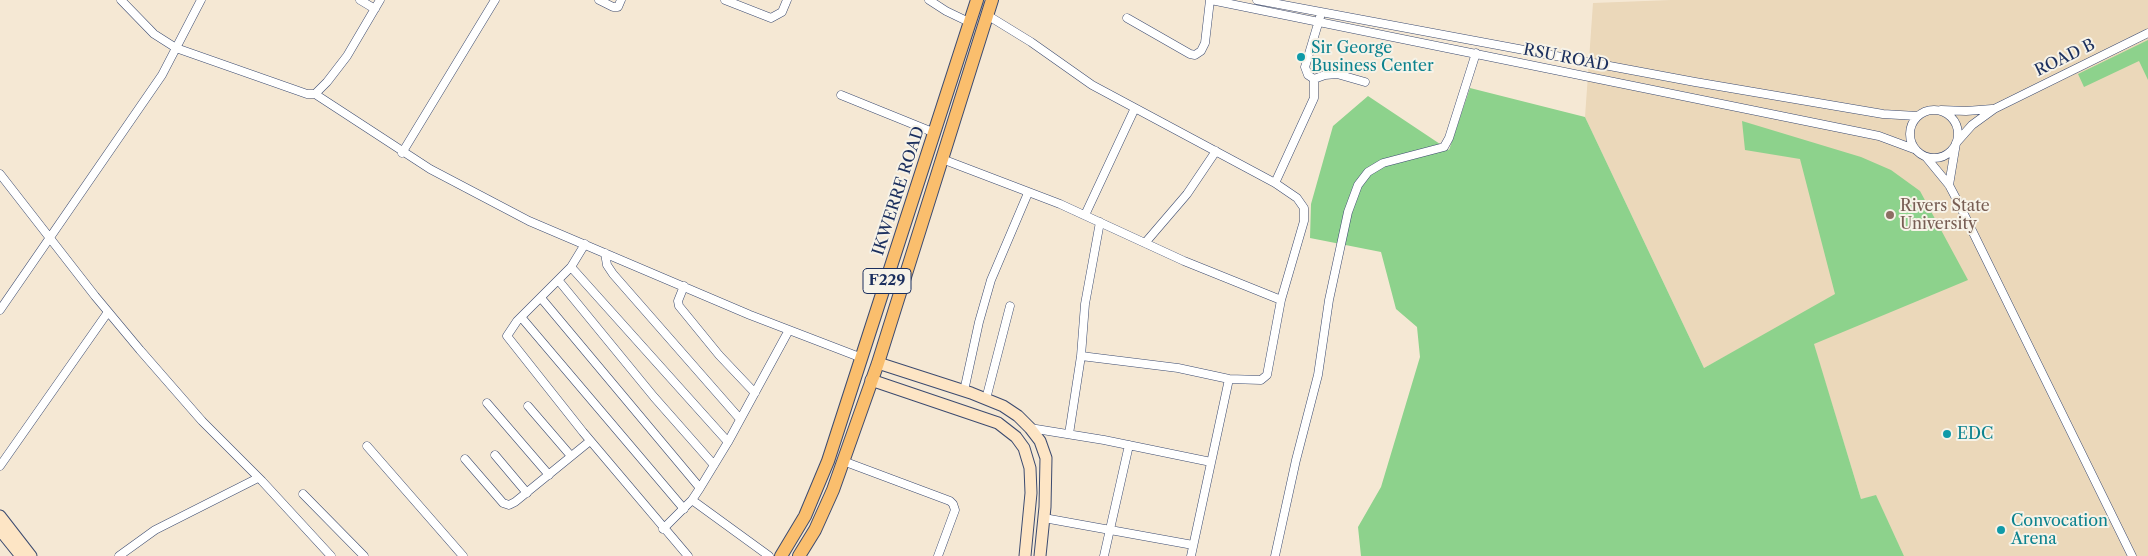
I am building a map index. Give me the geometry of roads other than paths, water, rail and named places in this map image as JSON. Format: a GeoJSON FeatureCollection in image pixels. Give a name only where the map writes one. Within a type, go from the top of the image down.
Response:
{"type":"FeatureCollection","features":[{"type":"Feature","properties":{"kind":"main road","name":"IKWERRE ROAD"},"geometry":{"type":"LineString","coordinates":[[781,556],[797,531],[813,499],[828,461],[978,0]]}},
{"type":"Feature","properties":{"kind":"main road","name":"IKWERRE ROAD"},"geometry":{"type":"LineString","coordinates":[[800,556],[824,510],[878,363],[991,6]]}},
{"type":"Feature","properties":{"kind":"main road"},"geometry":{"type":"LineString","coordinates":[[878,363],[1003,406],[1018,416],[1030,428],[1040,441],[1046,458],[1044,518],[1040,556]]}},
{"type":"Feature","properties":{"kind":"main road"},"geometry":{"type":"LineString","coordinates":[[871,380],[998,423],[1016,437],[1024,448],[1030,468],[1031,493],[1025,556]]}},
{"type":"Feature","properties":{"kind":"main road"},"geometry":{"type":"LineString","coordinates":[[0,516],[31,556]]}},
{"type":"Feature","properties":{"kind":"main road"},"geometry":{"type":"LineString","coordinates":[[0,530],[21,556]]}},
{"type":"Feature","properties":{"kind":"street"},"geometry":{"type":"LineString","coordinates":[[121,0],[154,34],[176,48],[285,88],[307,94],[315,94],[430,170],[529,221],[789,330],[862,358]]}},
{"type":"Feature","properties":{"kind":"street"},"geometry":{"type":"LineString","coordinates":[[0,310],[162,75],[201,0]]}},
{"type":"Feature","properties":{"kind":"street"},"geometry":{"type":"LineString","coordinates":[[360,0],[375,9]]}},
{"type":"Feature","properties":{"kind":"street"},"geometry":{"type":"LineString","coordinates":[[315,94],[348,56],[380,0]]}},
{"type":"Feature","properties":{"kind":"street"},"geometry":{"type":"LineString","coordinates":[[402,153],[495,0]]}},
{"type":"Feature","properties":{"kind":"street"},"geometry":{"type":"LineString","coordinates":[[599,0],[613,8],[618,7],[621,0]]}},
{"type":"Feature","properties":{"kind":"street"},"geometry":{"type":"LineString","coordinates":[[724,0],[771,18],[782,12],[787,0]]}},
{"type":"Feature","properties":{"kind":"street"},"geometry":{"type":"LineString","coordinates":[[929,0],[971,23]]}},
{"type":"Feature","properties":{"kind":"street"},"geometry":{"type":"LineString","coordinates":[[1126,18],[1195,55],[1200,51],[1204,43],[1211,0]]}},
{"type":"Feature","properties":{"kind":"street","name":"RSU ROAD"},"geometry":{"type":"LineString","coordinates":[[1211,0],[1879,136],[1914,149]]}},
{"type":"Feature","properties":{"kind":"street","name":"RSU ROAD"},"geometry":{"type":"LineString","coordinates":[[1257,0],[1694,82],[1883,114],[1917,116]]}},
{"type":"Feature","properties":{"kind":"street"},"geometry":{"type":"LineString","coordinates":[[991,6],[1031,42],[1092,85],[1275,183],[1297,198],[1304,208],[1304,221],[1281,300],[1268,375],[1261,380],[1229,379],[1178,368],[1081,356]]}},
{"type":"Feature","properties":{"kind":"street"},"geometry":{"type":"LineString","coordinates":[[1275,183],[1314,98],[1316,90],[1314,79],[1308,74],[1305,67],[1321,13]]}},
{"type":"Feature","properties":{"kind":"street","name":"ROAD B"},"geometry":{"type":"LineString","coordinates":[[1994,109],[2148,32]]}},
{"type":"Feature","properties":{"kind":"street"},"geometry":{"type":"LineString","coordinates":[[1275,556],[1296,460],[1318,375],[1329,300],[1348,212],[1358,185],[1368,172],[1383,163],[1444,147],[1449,138],[1476,53]]}},
{"type":"Feature","properties":{"kind":"street"},"geometry":{"type":"LineString","coordinates":[[1314,79],[1325,74],[1337,74],[1365,82]]}},
{"type":"Feature","properties":{"kind":"street"},"geometry":{"type":"LineString","coordinates":[[841,95],[935,133]]}},
{"type":"Feature","properties":{"kind":"street"},"geometry":{"type":"LineString","coordinates":[[1085,215],[1135,108]]}},
{"type":"Feature","properties":{"kind":"street"},"geometry":{"type":"LineString","coordinates":[[1994,109],[1926,111],[1917,116],[1910,128],[1909,136],[1914,149],[1926,157],[1949,185],[2132,556]]}},
{"type":"Feature","properties":{"kind":"street"},"geometry":{"type":"LineString","coordinates":[[1926,157],[1934,158],[1947,154],[1972,125],[1994,109]]}},
{"type":"Feature","properties":{"kind":"street"},"geometry":{"type":"LineString","coordinates":[[1937,110],[1944,112],[1955,122],[1958,136],[1949,185]]}},
{"type":"Feature","properties":{"kind":"street"},"geometry":{"type":"LineString","coordinates":[[1145,243],[1187,194],[1216,152]]}},
{"type":"Feature","properties":{"kind":"street"},"geometry":{"type":"LineString","coordinates":[[942,159],[1085,215],[1184,261],[1281,300]]}},
{"type":"Feature","properties":{"kind":"street"},"geometry":{"type":"LineString","coordinates":[[0,174],[108,312],[202,420],[331,556]]}},
{"type":"Feature","properties":{"kind":"street"},"geometry":{"type":"LineString","coordinates":[[964,391],[979,322],[991,280],[1028,193]]}},
{"type":"Feature","properties":{"kind":"street"},"geometry":{"type":"LineString","coordinates":[[1069,434],[1081,356],[1085,304],[1100,222]]}},
{"type":"Feature","properties":{"kind":"street"},"geometry":{"type":"LineString","coordinates":[[585,244],[559,281],[508,331],[507,336],[663,529],[688,556]]}},
{"type":"Feature","properties":{"kind":"street"},"geometry":{"type":"LineString","coordinates":[[605,253],[607,265],[613,274],[740,419]]}},
{"type":"Feature","properties":{"kind":"street"},"geometry":{"type":"LineString","coordinates":[[571,266],[728,442]]}},
{"type":"Feature","properties":{"kind":"street"},"geometry":{"type":"LineString","coordinates":[[559,281],[654,397],[714,465]]}},
{"type":"Feature","properties":{"kind":"street"},"geometry":{"type":"LineString","coordinates":[[684,286],[678,301],[680,306],[719,355],[755,393]]}},
{"type":"Feature","properties":{"kind":"street"},"geometry":{"type":"LineString","coordinates":[[541,298],[700,488]]}},
{"type":"Feature","properties":{"kind":"street"},"geometry":{"type":"LineString","coordinates":[[986,399],[1010,306]]}},
{"type":"Feature","properties":{"kind":"street"},"geometry":{"type":"LineString","coordinates":[[0,466],[108,312]]}},
{"type":"Feature","properties":{"kind":"street"},"geometry":{"type":"LineString","coordinates":[[521,318],[684,509]]}},
{"type":"Feature","properties":{"kind":"street"},"geometry":{"type":"LineString","coordinates":[[663,529],[684,509],[700,488],[728,442],[789,330]]}},
{"type":"Feature","properties":{"kind":"street"},"geometry":{"type":"LineString","coordinates":[[1191,556],[1229,379]]}},
{"type":"Feature","properties":{"kind":"street"},"geometry":{"type":"LineString","coordinates":[[487,403],[548,475]]}},
{"type":"Feature","properties":{"kind":"street"},"geometry":{"type":"LineString","coordinates":[[528,406],[571,456]]}},
{"type":"Feature","properties":{"kind":"street"},"geometry":{"type":"LineString","coordinates":[[1030,428],[1129,445],[1211,462]]}},
{"type":"Feature","properties":{"kind":"street"},"geometry":{"type":"LineString","coordinates":[[466,460],[503,503],[509,505],[527,493],[590,440]]}},
{"type":"Feature","properties":{"kind":"street"},"geometry":{"type":"LineString","coordinates":[[1104,556],[1129,445]]}},
{"type":"Feature","properties":{"kind":"street"},"geometry":{"type":"LineString","coordinates":[[367,446],[463,556]]}},
{"type":"Feature","properties":{"kind":"street"},"geometry":{"type":"LineString","coordinates":[[494,455],[527,493]]}},
{"type":"Feature","properties":{"kind":"street"},"geometry":{"type":"LineString","coordinates":[[843,461],[950,501],[955,510],[938,556]]}},
{"type":"Feature","properties":{"kind":"street"},"geometry":{"type":"LineString","coordinates":[[119,556],[154,530],[258,478]]}},
{"type":"Feature","properties":{"kind":"street"},"geometry":{"type":"LineString","coordinates":[[303,494],[364,556]]}},
{"type":"Feature","properties":{"kind":"street"},"geometry":{"type":"LineString","coordinates":[[692,500],[769,556]]}},
{"type":"Feature","properties":{"kind":"street"},"geometry":{"type":"LineString","coordinates":[[1044,518],[1193,545]]}},
{"type":"Feature","properties":{"kind":"place","name":"Sir George Business Center"},"geometry":{"type":"Point","coordinates":[1301,57]}},
{"type":"Feature","properties":{"kind":"place","name":"Rivers State University"},"geometry":{"type":"Point","coordinates":[1890,215]}},
{"type":"Feature","properties":{"kind":"place","name":"EDC"},"geometry":{"type":"Point","coordinates":[1947,434]}},
{"type":"Feature","properties":{"kind":"place","name":"Convocation Arena"},"geometry":{"type":"Point","coordinates":[2001,530]}}]}
